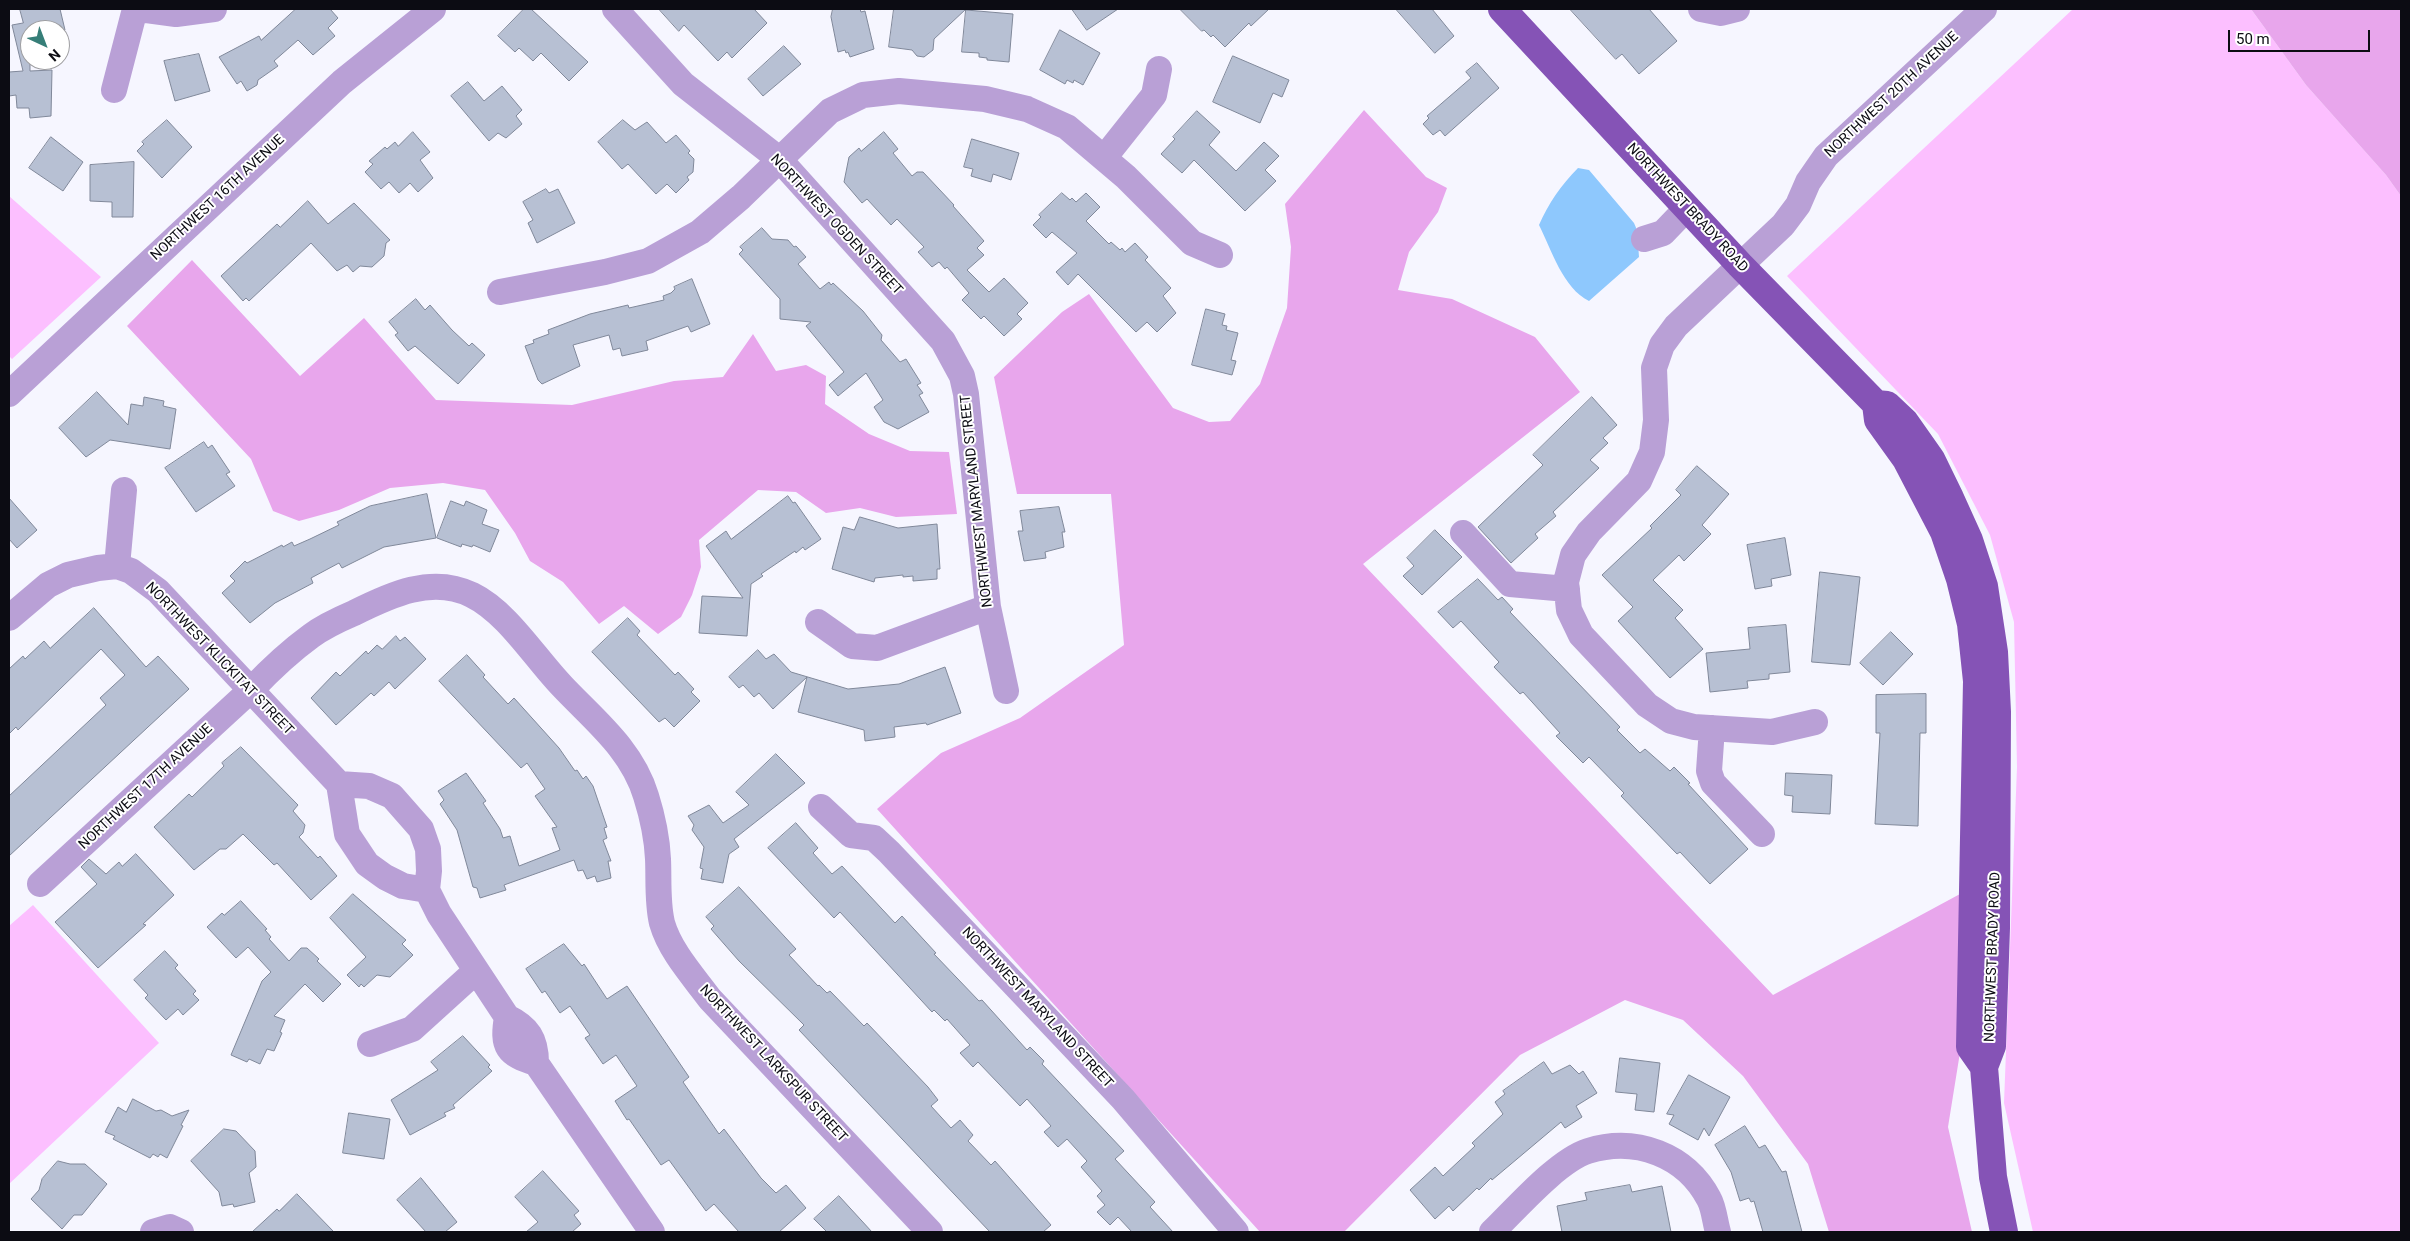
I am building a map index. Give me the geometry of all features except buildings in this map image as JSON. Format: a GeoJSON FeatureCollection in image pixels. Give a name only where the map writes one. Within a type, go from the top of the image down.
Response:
{"type":"FeatureCollection","features":[{"type":"Feature","properties":{"kind":"main road","name":"NORTHWEST BRADY ROAD"},"geometry":{"type":"LineString","coordinates":[[1502,9],[1740,266],[1876,404],[1878,420],[1906,459],[1944,532],[1960,579],[1971,624],[1976,681],[1970,1047],[1984,1067],[1993,1178],[2004,1232]]}},
{"type":"Feature","properties":{"kind":"street"},"geometry":{"type":"LineString","coordinates":[[114,90],[135,9]]}},
{"type":"Feature","properties":{"kind":"street"},"geometry":{"type":"LineString","coordinates":[[139,9],[176,14],[214,9]]}},
{"type":"Feature","properties":{"kind":"street","name":"NORTHWEST 16TH AVENUE"},"geometry":{"type":"LineString","coordinates":[[9,394],[342,82],[433,9]]}},
{"type":"Feature","properties":{"kind":"street","name":"NORTHWEST OGDEN STREET"},"geometry":{"type":"LineString","coordinates":[[615,9],[683,84],[779,160],[924,320]]}},
{"type":"Feature","properties":{"kind":"street"},"geometry":{"type":"LineString","coordinates":[[1701,9],[1721,13],[1736,9]]}},
{"type":"Feature","properties":{"kind":"street","name":"NORTHWEST 20TH AVENUE"},"geometry":{"type":"LineString","coordinates":[[1815,722],[1772,732],[1694,727],[1671,721],[1647,705],[1580,634],[1569,610],[1566,582],[1573,555],[1589,532],[1639,481],[1652,452],[1656,420],[1654,368],[1662,345],[1676,326],[1783,225],[1798,205],[1808,182],[1826,156],[1984,9]]}},
{"type":"Feature","properties":{"kind":"street"},"geometry":{"type":"LineString","coordinates":[[1104,158],[1154,95],[1159,69]]}},
{"type":"Feature","properties":{"kind":"street"},"geometry":{"type":"LineString","coordinates":[[500,292],[604,272],[648,261],[700,232],[830,111],[863,95],[899,91],[985,99],[1027,109],[1067,127],[1104,158],[1192,242],[1220,255]]}},
{"type":"Feature","properties":{"kind":"street"},"geometry":{"type":"LineString","coordinates":[[1644,239],[1663,233],[1688,208]]}},
{"type":"Feature","properties":{"kind":"street","name":"NORTHWEST MARYLAND STREET"},"geometry":{"type":"LineString","coordinates":[[924,320],[943,342],[962,376],[964,385],[988,607],[1006,691]]}},
{"type":"Feature","properties":{"kind":"street"},"geometry":{"type":"LineString","coordinates":[[9,618],[38,591],[68,575],[117,566],[124,490]]}},
{"type":"Feature","properties":{"kind":"street"},"geometry":{"type":"LineString","coordinates":[[1463,534],[1510,584],[1567,589]]}},
{"type":"Feature","properties":{"kind":"street","name":"NORTHWEST KLICKITAT STREET"},"geometry":{"type":"LineString","coordinates":[[117,566],[131,571],[158,591],[252,689],[338,784]]}},
{"type":"Feature","properties":{"kind":"street","name":"NORTHWEST LARKSPUR STREET"},"geometry":{"type":"LineString","coordinates":[[252,689],[274,666],[312,635],[387,597],[414,588],[436,587],[473,595],[487,605],[562,686],[604,727],[637,773],[646,795],[654,828],[663,924],[682,962],[710,999],[930,1232]]}},
{"type":"Feature","properties":{"kind":"street"},"geometry":{"type":"LineString","coordinates":[[818,622],[852,646],[877,648],[988,607]]}},
{"type":"Feature","properties":{"kind":"street","name":"NORTHWEST 17TH AVENUE"},"geometry":{"type":"LineString","coordinates":[[40,884],[252,689]]}},
{"type":"Feature","properties":{"kind":"street"},"geometry":{"type":"LineString","coordinates":[[1712,728],[1709,771],[1713,783],[1762,834]]}},
{"type":"Feature","properties":{"kind":"street"},"geometry":{"type":"LineString","coordinates":[[427,890],[403,886],[385,877],[367,864],[346,834],[338,784],[369,786],[392,796],[421,829],[428,849],[429,871],[427,890],[476,971],[507,1017],[505,1042],[513,1054],[536,1062],[652,1232]]}},
{"type":"Feature","properties":{"kind":"street","name":"NORTHWEST MARYLAND STREET"},"geometry":{"type":"LineString","coordinates":[[821,807],[851,835],[874,838],[889,852],[1123,1099],[1236,1232]]}},
{"type":"Feature","properties":{"kind":"street"},"geometry":{"type":"LineString","coordinates":[[370,1044],[412,1029],[476,971]]}},
{"type":"Feature","properties":{"kind":"street"},"geometry":{"type":"LineString","coordinates":[[1492,1232],[1558,1169],[1588,1151],[1624,1146],[1654,1149],[1676,1161],[1693,1176],[1710,1200],[1718,1232]]}},
{"type":"Feature","properties":{"kind":"street"},"geometry":{"type":"LineString","coordinates":[[153,1232],[170,1227],[182,1232]]}},
{"type":"Feature","properties":{"kind":"shaded area"},"geometry":{"type":"Polygon","coordinates":[[[2073,9],[2251,9],[2306,85],[2386,175],[2401,196],[2401,1232],[2033,1232],[2004,1103],[2017,767],[2014,622],[1990,535],[1938,434],[1787,276],[2073,9]]]}},
{"type":"Feature","properties":{"kind":"shaded area"},"geometry":{"type":"Polygon","coordinates":[[[2251,9],[2401,9],[2401,196],[2386,175],[2306,85],[2251,9]]]}},
{"type":"Feature","properties":{"kind":"shaded area"},"geometry":{"type":"Polygon","coordinates":[[[1364,110],[1426,177],[1447,188],[1438,212],[1409,252],[1398,290],[1452,299],[1535,337],[1580,392],[1363,564],[1773,995],[1960,894],[1962,1040],[1948,1127],[1972,1232],[1829,1232],[1808,1164],[1743,1076],[1683,1020],[1625,1000],[1520,1055],[1344,1232],[1260,1232],[877,809],[941,753],[1020,718],[1124,645],[1111,494],[1017,494],[994,377],[1062,312],[1089,294],[1173,408],[1209,422],[1230,421],[1260,384],[1287,308],[1291,247],[1285,204],[1364,110]]]}},
{"type":"Feature","properties":{"kind":"shaded area"},"geometry":{"type":"Polygon","coordinates":[[[9,196],[101,277],[12,359],[9,356],[9,196]]]}},
{"type":"Feature","properties":{"kind":"shaded area"},"geometry":{"type":"Polygon","coordinates":[[[192,260],[300,376],[364,318],[436,400],[572,405],[674,381],[723,377],[753,334],[776,371],[806,365],[826,376],[825,404],[869,434],[910,451],[949,452],[957,514],[896,517],[860,508],[826,513],[796,492],[758,490],[699,540],[701,567],[692,595],[681,617],[658,634],[624,606],[599,624],[563,582],[530,561],[515,533],[485,490],[443,483],[390,488],[339,510],[299,521],[273,511],[251,459],[127,326],[192,260]]]}},
{"type":"Feature","properties":{"kind":"shaded area"},"geometry":{"type":"Polygon","coordinates":[[[33,905],[159,1043],[9,1184],[9,926],[33,905]]]}},
{"type":"Feature","properties":{"kind":"water"},"geometry":{"type":"Polygon","coordinates":[[[1578,168],[1589,170],[1634,223],[1637,230],[1639,257],[1589,301],[1580,295],[1565,278],[1539,225],[1555,195],[1578,168]]]}}]}
